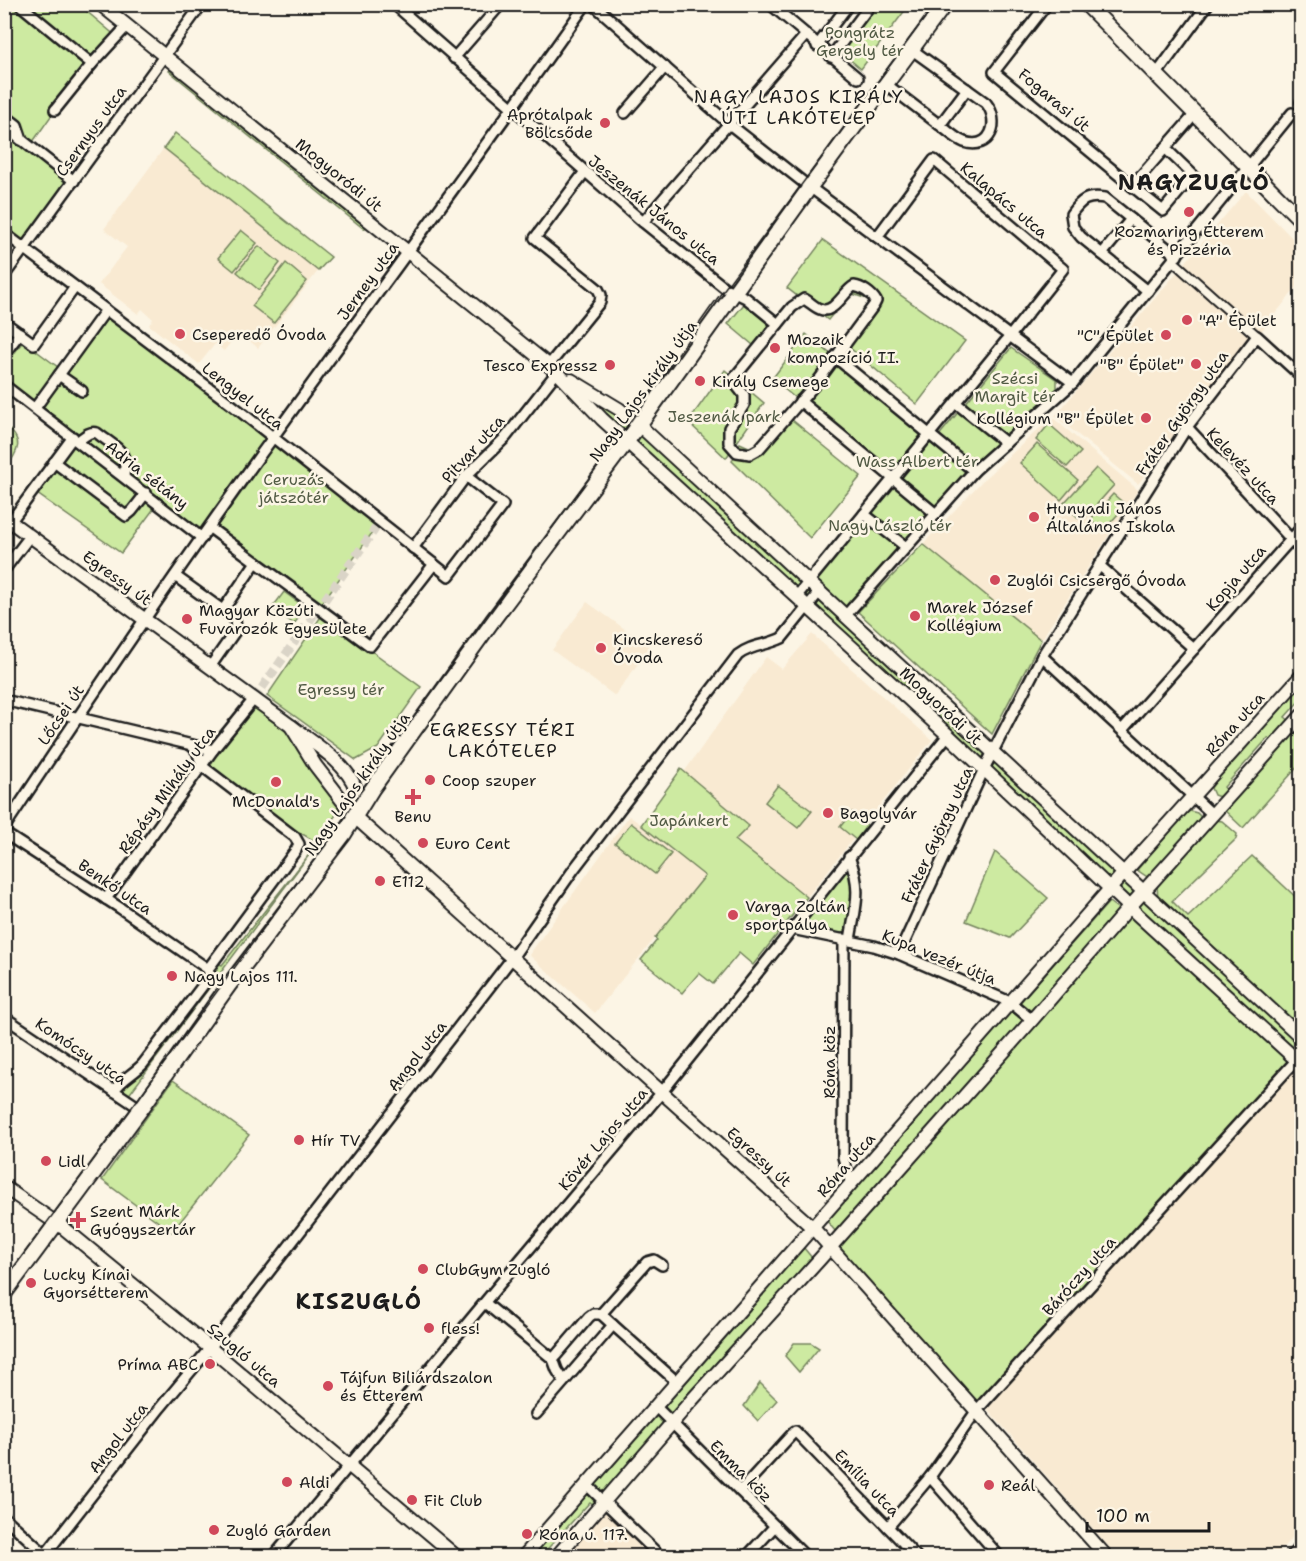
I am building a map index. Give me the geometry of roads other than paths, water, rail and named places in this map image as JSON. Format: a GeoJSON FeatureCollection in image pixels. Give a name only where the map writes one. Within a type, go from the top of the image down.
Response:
{"type":"FeatureCollection","features":[{"type":"Feature","properties":{"kind":"main road","name":"Nagy Lajos király útja"},"geometry":{"type":"LineString","coordinates":[[4,1294],[58,1223],[229,985],[355,817],[372,789],[487,628],[639,425],[945,4]]}},
{"type":"Feature","properties":{"kind":"main road"},"geometry":{"type":"LineString","coordinates":[[1086,4],[1302,221]]}},
{"type":"Feature","properties":{"kind":"street"},"geometry":{"type":"LineString","coordinates":[[19,4],[92,64]]}},
{"type":"Feature","properties":{"kind":"street","name":"Mogyoródi út"},"geometry":{"type":"LineString","coordinates":[[100,4],[553,368],[619,409],[639,425],[1302,1038]]}},
{"type":"Feature","properties":{"kind":"street","name":"Csernyus utca"},"geometry":{"type":"LineString","coordinates":[[4,276],[202,4]]}},
{"type":"Feature","properties":{"kind":"street"},"geometry":{"type":"LineString","coordinates":[[454,58],[501,4]]}},
{"type":"Feature","properties":{"kind":"street","name":"Jerney utca"},"geometry":{"type":"LineString","coordinates":[[145,619],[273,437],[586,4]]}},
{"type":"Feature","properties":{"kind":"street"},"geometry":{"type":"LineString","coordinates":[[593,4],[728,123],[1073,383]]}},
{"type":"Feature","properties":{"kind":"street"},"geometry":{"type":"LineString","coordinates":[[770,4],[805,36],[858,78]]}},
{"type":"Feature","properties":{"kind":"street"},"geometry":{"type":"LineString","coordinates":[[831,57],[871,4]]}},
{"type":"Feature","properties":{"kind":"street","name":"Fogarasi út"},"geometry":{"type":"LineString","coordinates":[[1047,4],[994,72],[1163,211],[1193,175],[1165,148]]}},
{"type":"Feature","properties":{"kind":"street"},"geometry":{"type":"LineString","coordinates":[[1156,75],[1209,4]]}},
{"type":"Feature","properties":{"kind":"street","name":"Jeszenák János utca"},"geometry":{"type":"LineString","coordinates":[[397,6],[584,173],[722,285],[735,292]]}},
{"type":"Feature","properties":{"kind":"street"},"geometry":{"type":"LineString","coordinates":[[817,46],[846,6]]}},
{"type":"Feature","properties":{"kind":"street"},"geometry":{"type":"LineString","coordinates":[[55,110],[92,64],[127,26]]}},
{"type":"Feature","properties":{"kind":"street"},"geometry":{"type":"LineString","coordinates":[[643,222],[805,36]]}},
{"type":"Feature","properties":{"kind":"street"},"geometry":{"type":"LineString","coordinates":[[886,84],[965,142],[981,143],[990,137],[994,127],[992,110],[911,49]]}},
{"type":"Feature","properties":{"kind":"street"},"geometry":{"type":"LineString","coordinates":[[625,113],[665,67]]}},
{"type":"Feature","properties":{"kind":"street"},"geometry":{"type":"LineString","coordinates":[[940,125],[967,89]]}},
{"type":"Feature","properties":{"kind":"street"},"geometry":{"type":"LineString","coordinates":[[1132,186],[1195,114]]}},
{"type":"Feature","properties":{"kind":"street"},"geometry":{"type":"LineString","coordinates":[[4,115],[17,125],[22,140]]}},
{"type":"Feature","properties":{"kind":"street"},"geometry":{"type":"LineString","coordinates":[[846,615],[974,471],[1073,383],[1290,115]]}},
{"type":"Feature","properties":{"kind":"street"},"geometry":{"type":"LineString","coordinates":[[4,126],[74,181]]}},
{"type":"Feature","properties":{"kind":"street","name":"Kalapács utca"},"geometry":{"type":"LineString","coordinates":[[877,237],[934,160],[1063,269],[1010,336]]}},
{"type":"Feature","properties":{"kind":"street","name":"Pitvar utca"},"geometry":{"type":"LineString","coordinates":[[413,548],[466,476],[506,437],[600,302],[601,295],[598,289],[535,238],[584,173]]}},
{"type":"Feature","properties":{"kind":"street"},"geometry":{"type":"LineString","coordinates":[[1148,291],[1081,237],[1073,227],[1071,214],[1081,200],[1092,195],[1105,198],[1175,258],[1231,319],[1257,336],[1302,377]]}},
{"type":"Feature","properties":{"kind":"street"},"geometry":{"type":"LineString","coordinates":[[1102,254],[1131,219]]}},
{"type":"Feature","properties":{"kind":"street","name":"Lengyel utca"},"geometry":{"type":"LineString","coordinates":[[4,233],[273,437],[434,564]]}},
{"type":"Feature","properties":{"kind":"street"},"geometry":{"type":"LineString","coordinates":[[854,286],[859,286],[876,301],[800,401],[756,452],[744,455],[732,448],[729,443],[729,428],[744,405],[744,395],[737,386],[735,378],[778,324],[792,307],[804,299],[821,310],[828,309],[854,286]]}},
{"type":"Feature","properties":{"kind":"street"},"geometry":{"type":"LineString","coordinates":[[4,322],[34,344],[75,287]]}},
{"type":"Feature","properties":{"kind":"street"},"geometry":{"type":"LineString","coordinates":[[735,292],[778,324]]}},
{"type":"Feature","properties":{"kind":"street"},"geometry":{"type":"LineString","coordinates":[[35,408],[106,310]]}},
{"type":"Feature","properties":{"kind":"street"},"geometry":{"type":"LineString","coordinates":[[4,354],[20,333]]}},
{"type":"Feature","properties":{"kind":"street"},"geometry":{"type":"LineString","coordinates":[[796,597],[1010,336]]}},
{"type":"Feature","properties":{"kind":"street","name":"Fráter György utca"},"geometry":{"type":"LineString","coordinates":[[899,954],[984,769],[1042,656],[1187,427],[1257,336]]}},
{"type":"Feature","properties":{"kind":"street"},"geometry":{"type":"LineString","coordinates":[[835,357],[974,471]]}},
{"type":"Feature","properties":{"kind":"street","name":"Mogyoródi út"},"geometry":{"type":"LineString","coordinates":[[553,368],[602,418],[948,735],[1129,907],[1300,1059]]}},
{"type":"Feature","properties":{"kind":"street"},"geometry":{"type":"LineString","coordinates":[[59,375],[82,391]]}},
{"type":"Feature","properties":{"kind":"street","name":"Adria sétány"},"geometry":{"type":"LineString","coordinates":[[4,386],[76,439],[202,538]]}},
{"type":"Feature","properties":{"kind":"street"},"geometry":{"type":"LineString","coordinates":[[800,401],[936,514]]}},
{"type":"Feature","properties":{"kind":"street"},"geometry":{"type":"LineString","coordinates":[[956,403],[1006,443]]}},
{"type":"Feature","properties":{"kind":"street","name":"Kelevéz utca"},"geometry":{"type":"LineString","coordinates":[[1187,427],[1302,551]]}},
{"type":"Feature","properties":{"kind":"street"},"geometry":{"type":"LineString","coordinates":[[8,519],[54,462],[76,439],[92,432],[98,433],[124,456],[126,464],[124,476]]}},
{"type":"Feature","properties":{"kind":"street"},"geometry":{"type":"LineString","coordinates":[[54,462],[126,516],[146,493]]}},
{"type":"Feature","properties":{"kind":"street"},"geometry":{"type":"LineString","coordinates":[[210,528],[370,646],[434,564],[449,576],[503,504],[466,476]]}},
{"type":"Feature","properties":{"kind":"street"},"geometry":{"type":"LineString","coordinates":[[864,514],[906,547]]}},
{"type":"Feature","properties":{"kind":"street","name":"Egressy út"},"geometry":{"type":"LineString","coordinates":[[8,519],[324,752],[343,769],[357,790],[355,817]]}},
{"type":"Feature","properties":{"kind":"street","name":"Kopja utca"},"geometry":{"type":"LineString","coordinates":[[1122,730],[1302,527]]}},
{"type":"Feature","properties":{"kind":"street"},"geometry":{"type":"LineString","coordinates":[[4,570],[30,536]]}},
{"type":"Feature","properties":{"kind":"street"},"geometry":{"type":"LineString","coordinates":[[223,610],[256,562]]}},
{"type":"Feature","properties":{"kind":"street"},"geometry":{"type":"LineString","coordinates":[[1099,565],[1194,649]]}},
{"type":"Feature","properties":{"kind":"street"},"geometry":{"type":"LineString","coordinates":[[176,576],[235,619],[236,630],[210,666]]}},
{"type":"Feature","properties":{"kind":"street","name":"Angol utca"},"geometry":{"type":"LineString","coordinates":[[46,1556],[512,958],[574,869],[738,655],[754,645],[772,643],[782,638],[820,591]]}},
{"type":"Feature","properties":{"kind":"street","name":"Lőcsei út"},"geometry":{"type":"LineString","coordinates":[[4,828],[145,619]]}},
{"type":"Feature","properties":{"kind":"street"},"geometry":{"type":"LineString","coordinates":[[1042,656],[1212,814]]}},
{"type":"Feature","properties":{"kind":"street","name":"Róna utca"},"geometry":{"type":"LineString","coordinates":[[524,1557],[1010,1002],[1302,675]]}},
{"type":"Feature","properties":{"kind":"street","name":"Répásy Mihály utca"},"geometry":{"type":"LineString","coordinates":[[106,899],[213,750],[254,699]]}},
{"type":"Feature","properties":{"kind":"street"},"geometry":{"type":"LineString","coordinates":[[4,700],[213,750]]}},
{"type":"Feature","properties":{"kind":"street"},"geometry":{"type":"LineString","coordinates":[[557,1557],[672,1424],[1032,1020],[1143,891],[1302,715]]}},
{"type":"Feature","properties":{"kind":"street","name":"Egressy út"},"geometry":{"type":"LineString","coordinates":[[291,726],[315,765],[355,817],[813,1228],[1106,1557]]}},
{"type":"Feature","properties":{"kind":"street","name":"Kövér Lajos utca"},"geometry":{"type":"LineString","coordinates":[[274,1557],[662,1092],[948,735]]}},
{"type":"Feature","properties":{"kind":"street"},"geometry":{"type":"LineString","coordinates":[[191,745],[197,751],[202,766]]}},
{"type":"Feature","properties":{"kind":"street"},"geometry":{"type":"LineString","coordinates":[[315,765],[314,754],[318,751],[324,752]]}},
{"type":"Feature","properties":{"kind":"street","name":"Nagy Lajos király útja"},"geometry":{"type":"LineString","coordinates":[[114,1091],[146,1061],[210,976],[208,969],[298,847],[296,837],[202,766]]}},
{"type":"Feature","properties":{"kind":"street","name":"Benkő utca"},"geometry":{"type":"LineString","coordinates":[[4,833],[208,969]]}},
{"type":"Feature","properties":{"kind":"street","name":"Róna köz"},"geometry":{"type":"LineString","coordinates":[[849,857],[856,872],[858,887],[847,940],[843,1157],[851,1184]]}},
{"type":"Feature","properties":{"kind":"street","name":"Kupa vezér útja"},"geometry":{"type":"LineString","coordinates":[[792,929],[847,940],[899,954],[1010,1002],[1032,1020]]}},
{"type":"Feature","properties":{"kind":"street","name":"Komócsy utca"},"geometry":{"type":"LineString","coordinates":[[4,1017],[141,1109]]}},
{"type":"Feature","properties":{"kind":"street","name":"Báróczy utca"},"geometry":{"type":"LineString","coordinates":[[888,1527],[930,1477],[977,1410],[1300,1059]]}},
{"type":"Feature","properties":{"kind":"street","name":"Szugló utca"},"geometry":{"type":"LineString","coordinates":[[4,1187],[58,1223],[210,1348],[456,1557]]}},
{"type":"Feature","properties":{"kind":"street"},"geometry":{"type":"LineString","coordinates":[[601,1314],[647,1262],[654,1260],[662,1264]]}},
{"type":"Feature","properties":{"kind":"street"},"geometry":{"type":"LineString","coordinates":[[485,1303],[553,1359],[564,1381]]}},
{"type":"Feature","properties":{"kind":"street"},"geometry":{"type":"LineString","coordinates":[[553,1359],[592,1314],[601,1314],[677,1382]]}},
{"type":"Feature","properties":{"kind":"street"},"geometry":{"type":"LineString","coordinates":[[536,1414],[613,1325]]}},
{"type":"Feature","properties":{"kind":"street","name":"Emma köz"},"geometry":{"type":"LineString","coordinates":[[656,1407],[805,1557]]}},
{"type":"Feature","properties":{"kind":"street","name":"Emília utca"},"geometry":{"type":"LineString","coordinates":[[740,1491],[795,1431],[916,1557]]}},
{"type":"Feature","properties":{"kind":"street"},"geometry":{"type":"LineString","coordinates":[[930,1477],[999,1557]]}},
{"type":"Feature","properties":{"kind":"street"},"geometry":{"type":"LineString","coordinates":[[587,1485],[660,1557]]}},
{"type":"Feature","properties":{"kind":"street"},"geometry":{"type":"LineString","coordinates":[[4,1517],[46,1556]]}},
{"type":"Feature","properties":{"kind":"street"},"geometry":{"type":"LineString","coordinates":[[747,1557],[774,1526]]}},
{"type":"Feature","properties":{"kind":"street"},"geometry":{"type":"LineString","coordinates":[[1291,1557],[1302,1545]]}},
{"type":"Feature","properties":{"kind":"tunnel"},"geometry":{"type":"LineString","coordinates":[[254,699],[380,522]]}},
{"type":"Feature","properties":{"kind":"tram line"},"geometry":{"type":"LineString","coordinates":[[4,1281],[333,834],[371,776],[711,307],[935,4]]}},
{"type":"Feature","properties":{"kind":"place","name":"Aprótalpak Bölcsőde"},"geometry":{"type":"Point","coordinates":[605,123]}},
{"type":"Feature","properties":{"kind":"place","name":"Rozmaring Étterem és Pizzéria"},"geometry":{"type":"Point","coordinates":[1189,212]}},
{"type":"Feature","properties":{"kind":"place","name":"\"A\" Épület"},"geometry":{"type":"Point","coordinates":[1187,320]}},
{"type":"Feature","properties":{"kind":"place","name":"Cseperedő Óvoda"},"geometry":{"type":"Point","coordinates":[180,334]}},
{"type":"Feature","properties":{"kind":"place","name":"\"C\" Épület"},"geometry":{"type":"Point","coordinates":[1166,335]}},
{"type":"Feature","properties":{"kind":"place","name":"Mozaik kompozíció II."},"geometry":{"type":"Point","coordinates":[775,348]}},
{"type":"Feature","properties":{"kind":"place","name":"\"B\" Épület\""},"geometry":{"type":"Point","coordinates":[1196,364]}},
{"type":"Feature","properties":{"kind":"place","name":"Tesco Expressz"},"geometry":{"type":"Point","coordinates":[610,365]}},
{"type":"Feature","properties":{"kind":"place","name":"Király Csemege"},"geometry":{"type":"Point","coordinates":[700,381]}},
{"type":"Feature","properties":{"kind":"place","name":"Kollégium \"B\" Épület"},"geometry":{"type":"Point","coordinates":[1146,418]}},
{"type":"Feature","properties":{"kind":"place","name":"Hunyadi János Általános Iskola"},"geometry":{"type":"Point","coordinates":[1034,517]}},
{"type":"Feature","properties":{"kind":"place","name":"Zuglói Csicsergő Óvoda"},"geometry":{"type":"Point","coordinates":[995,580]}},
{"type":"Feature","properties":{"kind":"place","name":"Marek József Kollégium"},"geometry":{"type":"Point","coordinates":[915,616]}},
{"type":"Feature","properties":{"kind":"place","name":"Magyar Közúti Fuvarozók Egyesülete"},"geometry":{"type":"Point","coordinates":[187,619]}},
{"type":"Feature","properties":{"kind":"place","name":"Kincskereső Óvoda"},"geometry":{"type":"Point","coordinates":[601,648]}},
{"type":"Feature","properties":{"kind":"place","name":"Coop szuper"},"geometry":{"type":"Point","coordinates":[430,780]}},
{"type":"Feature","properties":{"kind":"place","name":"McDonald's"},"geometry":{"type":"Point","coordinates":[276,782]}},
{"type":"Feature","properties":{"kind":"place","name":"Benu"},"geometry":{"type":"Point","coordinates":[413,797]}},
{"type":"Feature","properties":{"kind":"place","name":"Bagolyvár"},"geometry":{"type":"Point","coordinates":[828,813]}},
{"type":"Feature","properties":{"kind":"place","name":"Euro Cent"},"geometry":{"type":"Point","coordinates":[423,843]}},
{"type":"Feature","properties":{"kind":"place","name":"E112"},"geometry":{"type":"Point","coordinates":[380,881]}},
{"type":"Feature","properties":{"kind":"place","name":"Varga Zoltán sportpálya"},"geometry":{"type":"Point","coordinates":[733,915]}},
{"type":"Feature","properties":{"kind":"place","name":"Nagy Lajos 111."},"geometry":{"type":"Point","coordinates":[172,976]}},
{"type":"Feature","properties":{"kind":"place","name":"Hír TV"},"geometry":{"type":"Point","coordinates":[299,1140]}},
{"type":"Feature","properties":{"kind":"place","name":"Lidl"},"geometry":{"type":"Point","coordinates":[46,1161]}},
{"type":"Feature","properties":{"kind":"place","name":"Szent Márk Gyógyszertár"},"geometry":{"type":"Point","coordinates":[78,1220]}},
{"type":"Feature","properties":{"kind":"place","name":"ClubGym Zugló"},"geometry":{"type":"Point","coordinates":[423,1269]}},
{"type":"Feature","properties":{"kind":"place","name":"Lucky Kínai Gyorsétterem"},"geometry":{"type":"Point","coordinates":[31,1283]}},
{"type":"Feature","properties":{"kind":"place","name":"fless!"},"geometry":{"type":"Point","coordinates":[429,1328]}},
{"type":"Feature","properties":{"kind":"place","name":"Príma ABC"},"geometry":{"type":"Point","coordinates":[210,1364]}},
{"type":"Feature","properties":{"kind":"place","name":"Tájfun Biliárdszalon és Étterem"},"geometry":{"type":"Point","coordinates":[328,1386]}},
{"type":"Feature","properties":{"kind":"place","name":"Aldi"},"geometry":{"type":"Point","coordinates":[287,1482]}},
{"type":"Feature","properties":{"kind":"place","name":"Reál"},"geometry":{"type":"Point","coordinates":[989,1485]}},
{"type":"Feature","properties":{"kind":"place","name":"Fit Club"},"geometry":{"type":"Point","coordinates":[412,1500]}},
{"type":"Feature","properties":{"kind":"place","name":"Zugló Garden"},"geometry":{"type":"Point","coordinates":[214,1530]}},
{"type":"Feature","properties":{"kind":"place","name":"Róna u. 117."},"geometry":{"type":"Point","coordinates":[527,1534]}},
{"type":"Feature","properties":{"kind":"district","name":"NAGY LAJOS KIRÁLY ÚTI LAKÓTELEP"},"geometry":{"type":"Point","coordinates":[799,107]}},
{"type":"Feature","properties":{"kind":"district","name":"NAGYZUGLÓ"},"geometry":{"type":"Point","coordinates":[1194,182]}},
{"type":"Feature","properties":{"kind":"district","name":"EGRESSY TÉRI LAKÓTELEP"},"geometry":{"type":"Point","coordinates":[503,740]}},
{"type":"Feature","properties":{"kind":"district","name":"KISZUGLÓ"},"geometry":{"type":"Point","coordinates":[359,1301]}},
{"type":"Feature","properties":{"kind":"park label","name":"Pongrátz Gergely tér"},"geometry":{"type":"Point","coordinates":[860,41]}},
{"type":"Feature","properties":{"kind":"park label","name":"Szécsi Margit tér"},"geometry":{"type":"Point","coordinates":[1015,387]}},
{"type":"Feature","properties":{"kind":"park label","name":"Jeszenák park"},"geometry":{"type":"Point","coordinates":[724,416]}},
{"type":"Feature","properties":{"kind":"park label","name":"Wass Albert tér"},"geometry":{"type":"Point","coordinates":[917,461]}},
{"type":"Feature","properties":{"kind":"park label","name":"Ceruzás játszótér"},"geometry":{"type":"Point","coordinates":[294,488]}},
{"type":"Feature","properties":{"kind":"park label","name":"Nagy László tér"},"geometry":{"type":"Point","coordinates":[890,525]}},
{"type":"Feature","properties":{"kind":"park label","name":"Egressy tér"},"geometry":{"type":"Point","coordinates":[341,689]}},
{"type":"Feature","properties":{"kind":"park label","name":"Japánkert"},"geometry":{"type":"Point","coordinates":[689,820]}}]}
